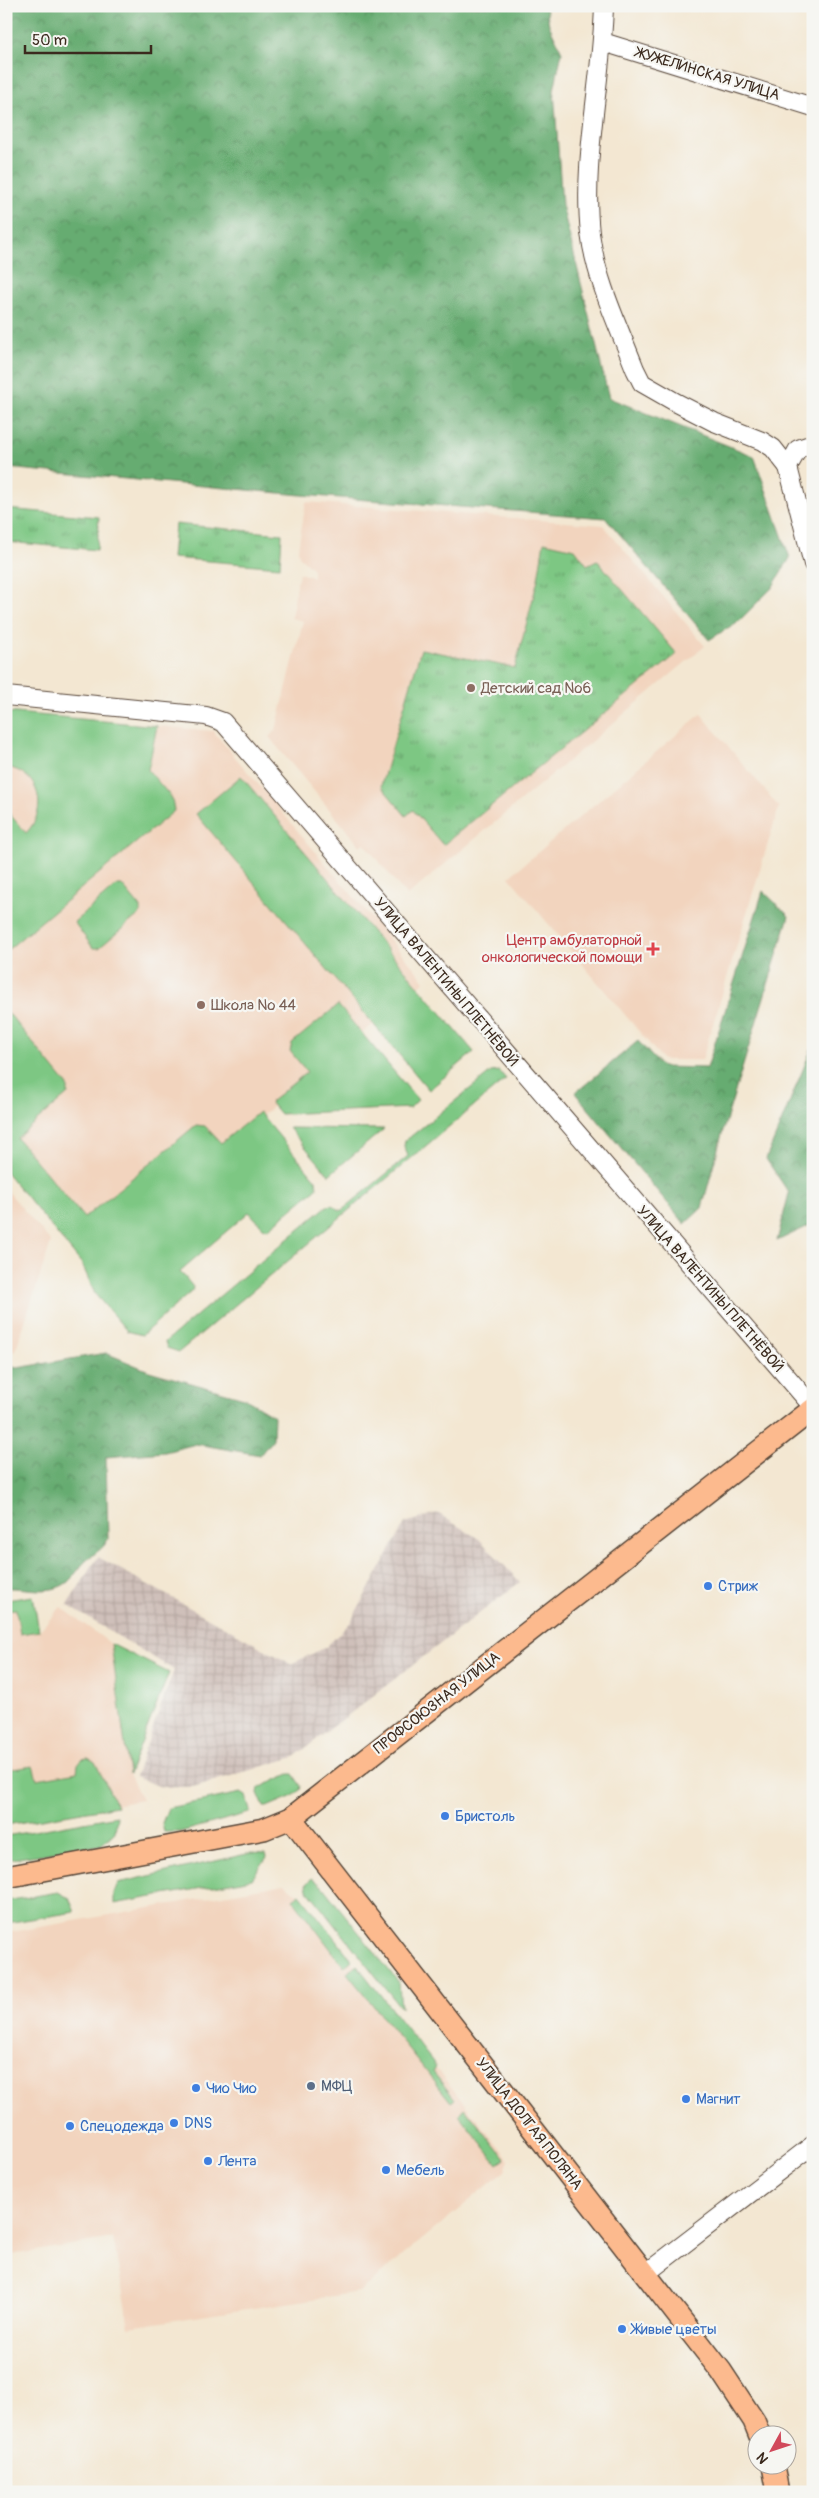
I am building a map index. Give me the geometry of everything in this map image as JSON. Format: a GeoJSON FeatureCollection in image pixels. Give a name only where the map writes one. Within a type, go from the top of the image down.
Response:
{"type":"FeatureCollection","features":[{"type":"Feature","properties":{"kind":"main road","name":"ПРОФСОЮЗНАЯ УЛИЦА"},"geometry":{"type":"LineString","coordinates":[[6,1877],[264,1829],[290,1818],[813,1408]]}},
{"type":"Feature","properties":{"kind":"main road","name":"УЛИЦА ДОЛГАЯ ПОЛЯНА"},"geometry":{"type":"LineString","coordinates":[[290,1818],[721,2371],[756,2426]]}},
{"type":"Feature","properties":{"kind":"main road"},"geometry":{"type":"LineString","coordinates":[[775,2476],[778,2492]]}},
{"type":"Feature","properties":{"kind":"street"},"geometry":{"type":"LineString","coordinates":[[604,6],[603,42],[587,194],[590,233],[596,264],[635,369],[642,383],[714,422],[762,441],[773,448],[788,467],[813,564]]}},
{"type":"Feature","properties":{"kind":"street","name":"ЖУЖЕЛИНСКАЯ УЛИЦА"},"geometry":{"type":"LineString","coordinates":[[603,42],[813,107]]}},
{"type":"Feature","properties":{"kind":"street"},"geometry":{"type":"LineString","coordinates":[[788,467],[798,449],[813,444]]}},
{"type":"Feature","properties":{"kind":"street","name":"УЛИЦА ВАЛЕНТИНЫ ПЛЕТНЁВОЙ"},"geometry":{"type":"LineString","coordinates":[[6,696],[206,716],[223,722],[813,1408]]}},
{"type":"Feature","properties":{"kind":"street"},"geometry":{"type":"LineString","coordinates":[[645,2274],[813,2145]]}},
{"type":"Feature","properties":{"kind":"shaded area","name":"Детский сад №6"},"geometry":{"type":"Polygon","coordinates":[[[306,502],[603,525],[705,646],[407,896],[364,843],[360,846],[269,737],[276,730],[303,621],[291,618],[299,573],[313,577],[313,569],[299,556],[298,549],[306,502]]]}},
{"type":"Feature","properties":{"kind":"shaded area","name":"Школа № 44"},"geometry":{"type":"Polygon","coordinates":[[[6,712],[213,731],[425,981],[82,1264],[6,1172],[6,712]]]}},
{"type":"Feature","properties":{"kind":"shaded area","name":"Центр амбулаторной онкологической помощи"},"geometry":{"type":"Polygon","coordinates":[[[701,714],[779,807],[702,1060],[663,1060],[509,877],[701,714]]]}},
{"type":"Feature","properties":{"kind":"shaded area"},"geometry":{"type":"Polygon","coordinates":[[[6,1189],[51,1242],[15,1352],[6,1349],[6,1189]]]}},
{"type":"Feature","properties":{"kind":"shaded area"},"geometry":{"type":"Polygon","coordinates":[[[437,1513],[479,1539],[520,1582],[294,1757],[193,1787],[161,1787],[135,1777],[174,1670],[67,1605],[98,1557],[291,1664],[326,1647],[350,1623],[405,1523],[437,1513]]]}},
{"type":"Feature","properties":{"kind":"shaded area"},"geometry":{"type":"Polygon","coordinates":[[[61,1607],[111,1644],[129,1774],[142,1800],[6,1825],[6,1610],[16,1609],[20,1634],[39,1631],[61,1607]]]}},
{"type":"Feature","properties":{"kind":"shaded area"},"geometry":{"type":"Polygon","coordinates":[[[285,1884],[297,1893],[509,2160],[505,2171],[359,2292],[129,2327],[113,2238],[6,2256],[6,1933],[285,1884]]]}},
{"type":"Feature","properties":{"kind":"green space"},"geometry":{"type":"Polygon","coordinates":[[[6,6],[546,6],[549,25],[562,52],[554,90],[562,205],[609,398],[754,456],[790,558],[772,588],[739,621],[709,640],[606,518],[301,495],[6,468],[6,6]]]}},
{"type":"Feature","properties":{"kind":"green space"},"geometry":{"type":"Polygon","coordinates":[[[6,509],[99,517],[97,550],[6,542],[6,509]]]}},
{"type":"Feature","properties":{"kind":"green space"},"geometry":{"type":"Polygon","coordinates":[[[175,524],[282,534],[280,567],[172,558],[175,524]]]}},
{"type":"Feature","properties":{"kind":"green space"},"geometry":{"type":"Polygon","coordinates":[[[544,542],[575,549],[587,565],[597,560],[677,654],[443,845],[413,810],[406,816],[381,786],[421,649],[515,668],[538,579],[544,542]]]}},
{"type":"Feature","properties":{"kind":"green space"},"geometry":{"type":"Polygon","coordinates":[[[6,712],[157,726],[148,770],[172,798],[174,811],[6,951],[6,810],[26,833],[33,824],[39,803],[33,784],[27,776],[18,770],[6,767],[6,712]]]}},
{"type":"Feature","properties":{"kind":"green space"},"geometry":{"type":"Polygon","coordinates":[[[241,776],[474,1052],[429,1090],[196,814],[241,776]]]}},
{"type":"Feature","properties":{"kind":"green space"},"geometry":{"type":"Polygon","coordinates":[[[117,885],[122,885],[141,908],[141,913],[99,948],[93,948],[74,922],[117,885]]]}},
{"type":"Feature","properties":{"kind":"green space"},"geometry":{"type":"Polygon","coordinates":[[[763,891],[789,916],[722,1134],[702,1208],[685,1224],[575,1093],[638,1041],[662,1067],[707,1068],[763,891]]]}},
{"type":"Feature","properties":{"kind":"green space"},"geometry":{"type":"Polygon","coordinates":[[[338,1005],[418,1100],[410,1108],[280,1114],[270,1102],[307,1072],[290,1051],[292,1043],[338,1005]]]}},
{"type":"Feature","properties":{"kind":"green space"},"geometry":{"type":"Polygon","coordinates":[[[6,1010],[68,1086],[68,1094],[17,1138],[84,1218],[196,1125],[205,1126],[221,1143],[259,1112],[316,1180],[317,1188],[268,1229],[263,1227],[249,1212],[180,1271],[193,1287],[192,1291],[142,1335],[127,1331],[95,1294],[82,1264],[6,1172],[6,1010]]]}},
{"type":"Feature","properties":{"kind":"green space"},"geometry":{"type":"Polygon","coordinates":[[[813,1045],[813,1224],[777,1241],[789,1193],[766,1159],[813,1045]]]}},
{"type":"Feature","properties":{"kind":"green space"},"geometry":{"type":"Polygon","coordinates":[[[499,1071],[506,1079],[179,1352],[167,1348],[165,1342],[327,1206],[332,1205],[341,1211],[408,1156],[404,1146],[405,1141],[491,1072],[499,1071]]]}},
{"type":"Feature","properties":{"kind":"green space"},"geometry":{"type":"Polygon","coordinates":[[[289,1128],[384,1129],[329,1175],[289,1128]]]}},
{"type":"Feature","properties":{"kind":"green space"},"geometry":{"type":"Polygon","coordinates":[[[106,1353],[149,1371],[244,1398],[274,1416],[273,1439],[260,1455],[196,1444],[165,1452],[106,1457],[108,1539],[104,1546],[84,1563],[68,1582],[61,1586],[46,1590],[6,1588],[6,1365],[17,1368],[106,1353]]]}},
{"type":"Feature","properties":{"kind":"green space"},"geometry":{"type":"Polygon","coordinates":[[[33,1596],[39,1631],[20,1634],[16,1609],[6,1610],[6,1600],[33,1596]]]}},
{"type":"Feature","properties":{"kind":"green space"},"geometry":{"type":"Polygon","coordinates":[[[111,1644],[169,1673],[129,1774],[111,1644]]]}},
{"type":"Feature","properties":{"kind":"green space"},"geometry":{"type":"Polygon","coordinates":[[[88,1758],[95,1762],[117,1806],[6,1825],[6,1770],[33,1766],[37,1779],[77,1772],[78,1764],[82,1759],[88,1758]]]}},
{"type":"Feature","properties":{"kind":"green space"},"geometry":{"type":"Polygon","coordinates":[[[289,1774],[293,1774],[301,1786],[300,1790],[293,1796],[264,1807],[258,1793],[259,1788],[289,1774]]]}},
{"type":"Feature","properties":{"kind":"green space"},"geometry":{"type":"Polygon","coordinates":[[[241,1793],[246,1796],[250,1810],[249,1813],[180,1832],[164,1832],[162,1823],[168,1808],[241,1793]]]}},
{"type":"Feature","properties":{"kind":"green space"},"geometry":{"type":"Polygon","coordinates":[[[117,1816],[115,1832],[101,1845],[6,1860],[6,1836],[117,1816]]]}},
{"type":"Feature","properties":{"kind":"green space"},"geometry":{"type":"Polygon","coordinates":[[[251,1853],[266,1854],[267,1857],[252,1879],[114,1904],[114,1893],[118,1883],[251,1853]]]}},
{"type":"Feature","properties":{"kind":"green space"},"geometry":{"type":"Polygon","coordinates":[[[312,1878],[322,1886],[399,1983],[401,2008],[307,1889],[306,1884],[312,1878]]]}},
{"type":"Feature","properties":{"kind":"green space"},"geometry":{"type":"Polygon","coordinates":[[[58,1892],[69,1898],[75,1912],[6,1923],[6,1901],[58,1892]]]}},
{"type":"Feature","properties":{"kind":"green space"},"geometry":{"type":"Polygon","coordinates":[[[300,1894],[352,1960],[344,1967],[293,1899],[300,1894]]]}},
{"type":"Feature","properties":{"kind":"green space"},"geometry":{"type":"Polygon","coordinates":[[[357,1965],[436,2066],[433,2072],[455,2099],[451,2102],[347,1973],[357,1965]]]}},
{"type":"Feature","properties":{"kind":"green space"},"geometry":{"type":"Polygon","coordinates":[[[465,2108],[505,2159],[498,2164],[459,2115],[465,2108]]]}},
{"type":"Feature","properties":{"kind":"place","name":"Детский сад №6"},"geometry":{"type":"Point","coordinates":[471,688]}},
{"type":"Feature","properties":{"kind":"place","name":"Центр амбулаторной онкологической помощи"},"geometry":{"type":"Point","coordinates":[653,949]}},
{"type":"Feature","properties":{"kind":"place","name":"Школа № 44"},"geometry":{"type":"Point","coordinates":[201,1005]}},
{"type":"Feature","properties":{"kind":"place","name":"Стриж"},"geometry":{"type":"Point","coordinates":[708,1586]}},
{"type":"Feature","properties":{"kind":"place","name":"Бристоль"},"geometry":{"type":"Point","coordinates":[445,1816]}},
{"type":"Feature","properties":{"kind":"place","name":"МФЦ"},"geometry":{"type":"Point","coordinates":[311,2086]}},
{"type":"Feature","properties":{"kind":"place","name":"Чио Чио"},"geometry":{"type":"Point","coordinates":[196,2088]}},
{"type":"Feature","properties":{"kind":"place","name":"Магнит"},"geometry":{"type":"Point","coordinates":[686,2099]}},
{"type":"Feature","properties":{"kind":"place","name":"DNS"},"geometry":{"type":"Point","coordinates":[174,2123]}},
{"type":"Feature","properties":{"kind":"place","name":"Спецодежда"},"geometry":{"type":"Point","coordinates":[70,2126]}},
{"type":"Feature","properties":{"kind":"place","name":"Лента"},"geometry":{"type":"Point","coordinates":[208,2161]}},
{"type":"Feature","properties":{"kind":"place","name":"Мебель"},"geometry":{"type":"Point","coordinates":[386,2170]}},
{"type":"Feature","properties":{"kind":"place","name":"Живые цветы"},"geometry":{"type":"Point","coordinates":[622,2329]}}]}
